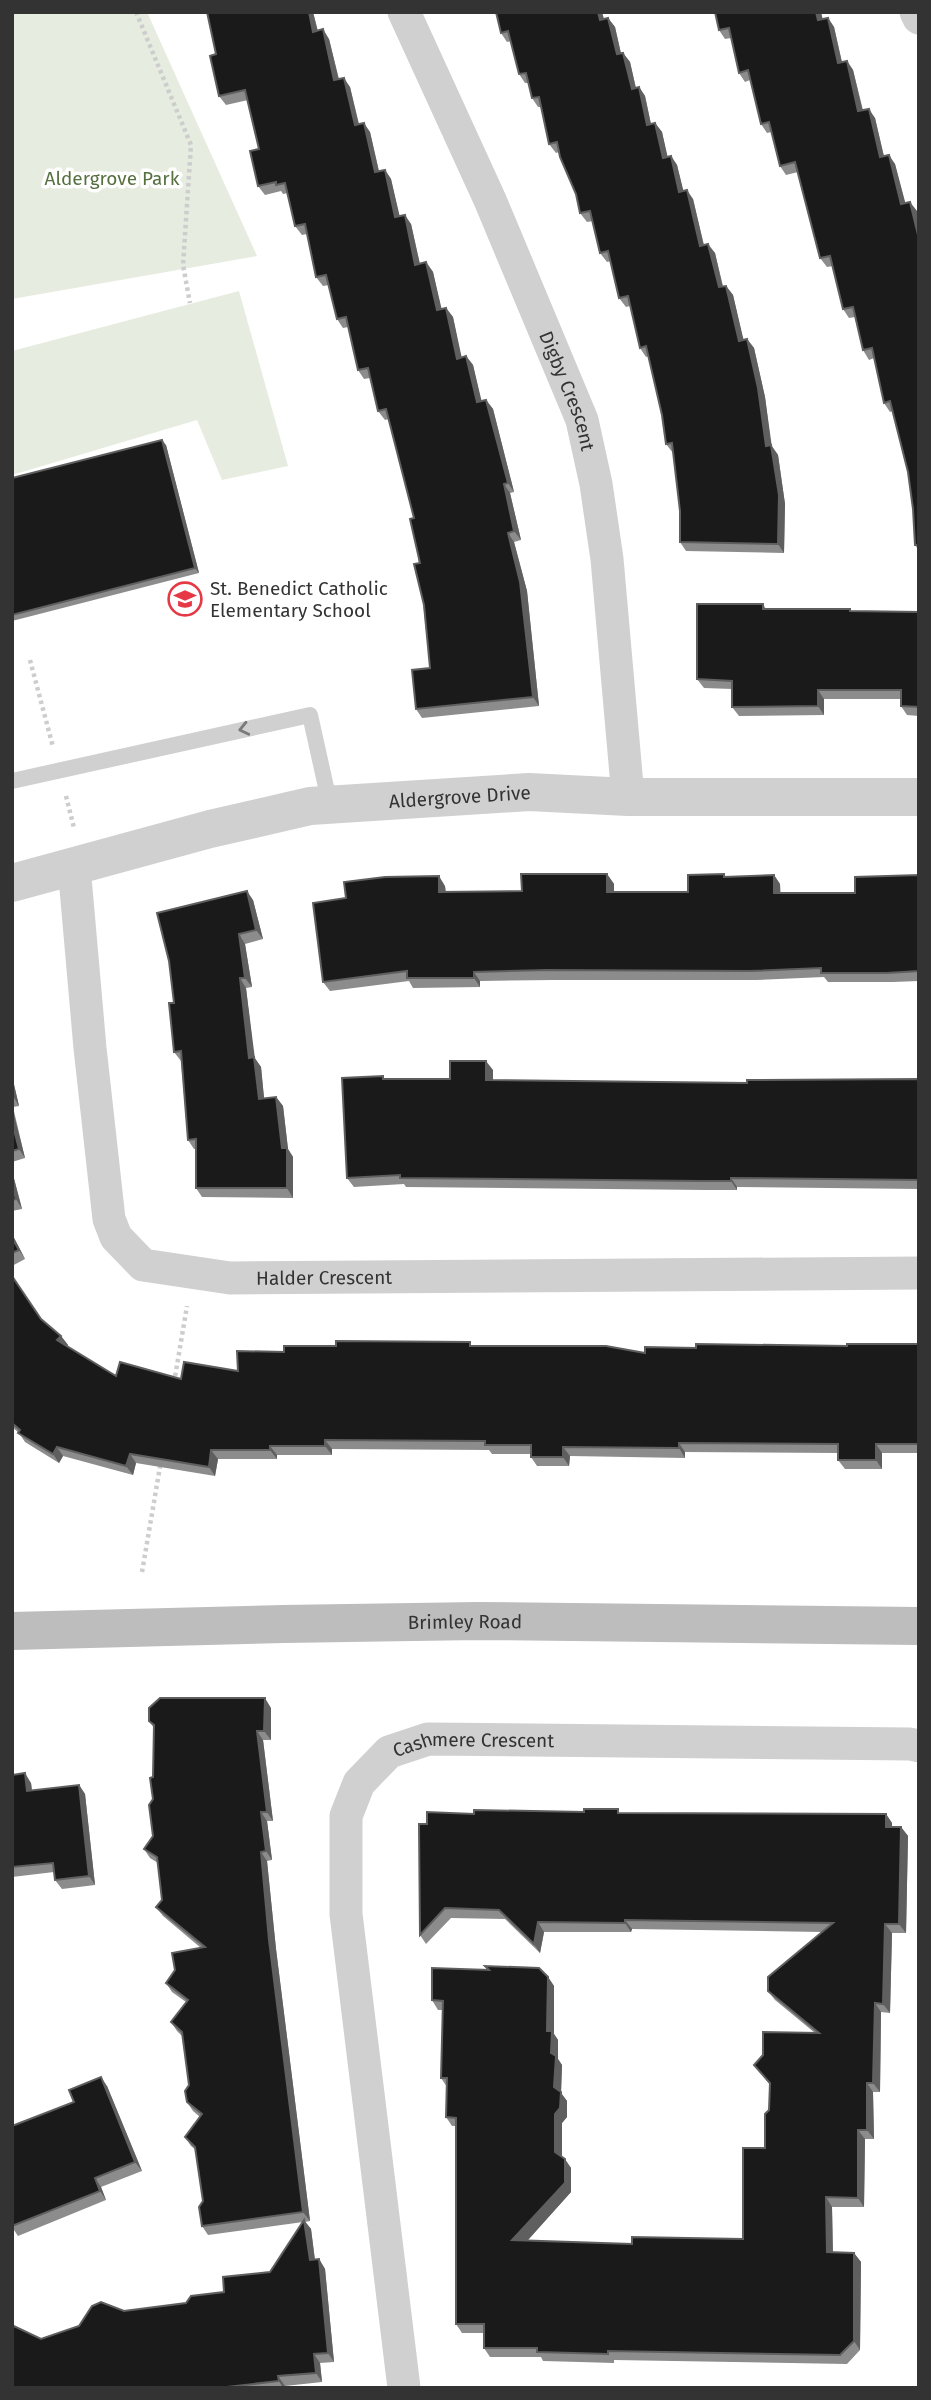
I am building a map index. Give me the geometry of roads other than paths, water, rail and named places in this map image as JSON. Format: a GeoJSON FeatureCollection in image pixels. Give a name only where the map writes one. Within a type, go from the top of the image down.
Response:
{"type":"FeatureCollection","features":[{"type":"Feature","properties":{"kind":"main road","name":"Brimley Road"},"geometry":{"type":"LineString","coordinates":[[12,1631],[283,1623],[478,1621],[919,1626]]}},
{"type":"Feature","properties":{"kind":"street","name":"Digby Crescent"},"geometry":{"type":"LineString","coordinates":[[404,12],[490,200],[582,420],[596,484],[607,559],[628,797]]}},
{"type":"Feature","properties":{"kind":"street"},"geometry":{"type":"LineString","coordinates":[[916,12],[919,18]]}},
{"type":"Feature","properties":{"kind":"street","name":"Aldergrove Drive"},"geometry":{"type":"LineString","coordinates":[[12,883],[210,829],[310,806],[529,792],[628,797],[919,797]]}},
{"type":"Feature","properties":{"kind":"street","name":"Halder Crescent"},"geometry":{"type":"LineString","coordinates":[[74,866],[109,1219],[116,1237],[144,1265],[192,1274],[243,1278],[919,1273]]}},
{"type":"Feature","properties":{"kind":"street","name":"Cashmere Crescent"},"geometry":{"type":"LineString","coordinates":[[404,2388],[346,1914],[346,1816],[359,1783],[389,1752],[428,1740],[919,1746]]}},
{"type":"Feature","properties":{"kind":"lane"},"geometry":{"type":"LineString","coordinates":[[12,782],[310,715],[330,805]]}},
{"type":"Feature","properties":{"kind":"place","name":"St. Benedict Catholic Elementary School"},"geometry":{"type":"Point","coordinates":[185,599]}},
{"type":"Feature","properties":{"kind":"park label","name":"Aldergrove Park"},"geometry":{"type":"Point","coordinates":[112,178]}}]}
